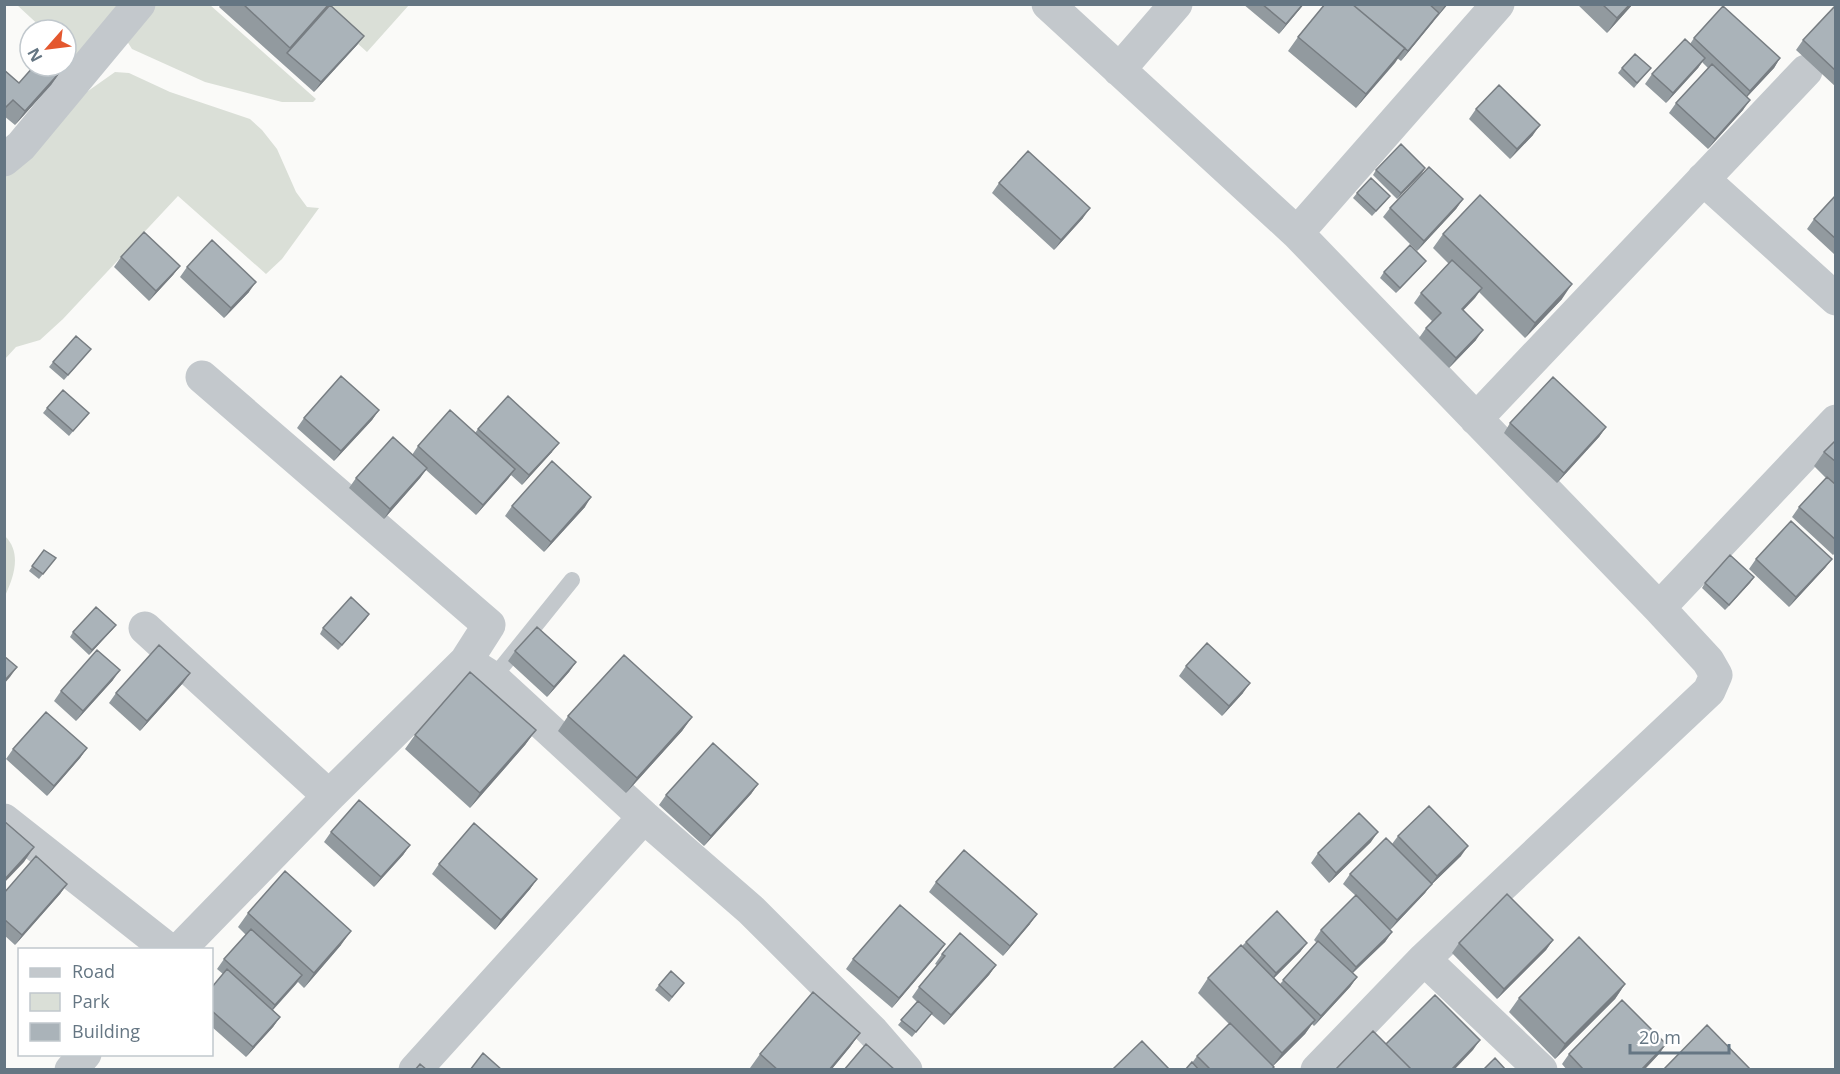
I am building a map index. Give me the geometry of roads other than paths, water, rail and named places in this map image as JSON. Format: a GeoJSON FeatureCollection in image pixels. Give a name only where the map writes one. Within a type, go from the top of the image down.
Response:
{"type":"FeatureCollection","features":[{"type":"Feature","properties":{"kind":"street"},"geometry":{"type":"LineString","coordinates":[[4,160],[21,146],[139,4]]}},
{"type":"Feature","properties":{"kind":"street"},"geometry":{"type":"LineString","coordinates":[[1048,4],[1297,233],[1659,608],[1708,661],[1716,675],[1709,691],[1424,959],[1317,1070]]}},
{"type":"Feature","properties":{"kind":"street"},"geometry":{"type":"LineString","coordinates":[[1119,70],[1176,4]]}},
{"type":"Feature","properties":{"kind":"street"},"geometry":{"type":"LineString","coordinates":[[1297,233],[1498,4]]}},
{"type":"Feature","properties":{"kind":"street"},"geometry":{"type":"LineString","coordinates":[[1476,418],[1806,71]]}},
{"type":"Feature","properties":{"kind":"street"},"geometry":{"type":"LineString","coordinates":[[1703,179],[1836,299]]}},
{"type":"Feature","properties":{"kind":"street"},"geometry":{"type":"LineString","coordinates":[[181,948],[329,796],[479,670],[489,626],[202,377]]}},
{"type":"Feature","properties":{"kind":"street"},"geometry":{"type":"LineString","coordinates":[[1659,608],[1836,421]]}},
{"type":"Feature","properties":{"kind":"street"},"geometry":{"type":"LineString","coordinates":[[145,628],[329,796]]}},
{"type":"Feature","properties":{"kind":"street"},"geometry":{"type":"LineString","coordinates":[[479,670],[751,910],[873,1032],[906,1070]]}},
{"type":"Feature","properties":{"kind":"street"},"geometry":{"type":"LineString","coordinates":[[415,1070],[644,817]]}},
{"type":"Feature","properties":{"kind":"street"},"geometry":{"type":"LineString","coordinates":[[4,820],[166,948]]}},
{"type":"Feature","properties":{"kind":"street"},"geometry":{"type":"LineString","coordinates":[[1424,959],[1541,1070]]}},
{"type":"Feature","properties":{"kind":"street"},"geometry":{"type":"LineString","coordinates":[[71,1070],[83,1056]]}},
{"type":"Feature","properties":{"kind":"lane"},"geometry":{"type":"LineString","coordinates":[[479,670],[572,580]]}}]}
